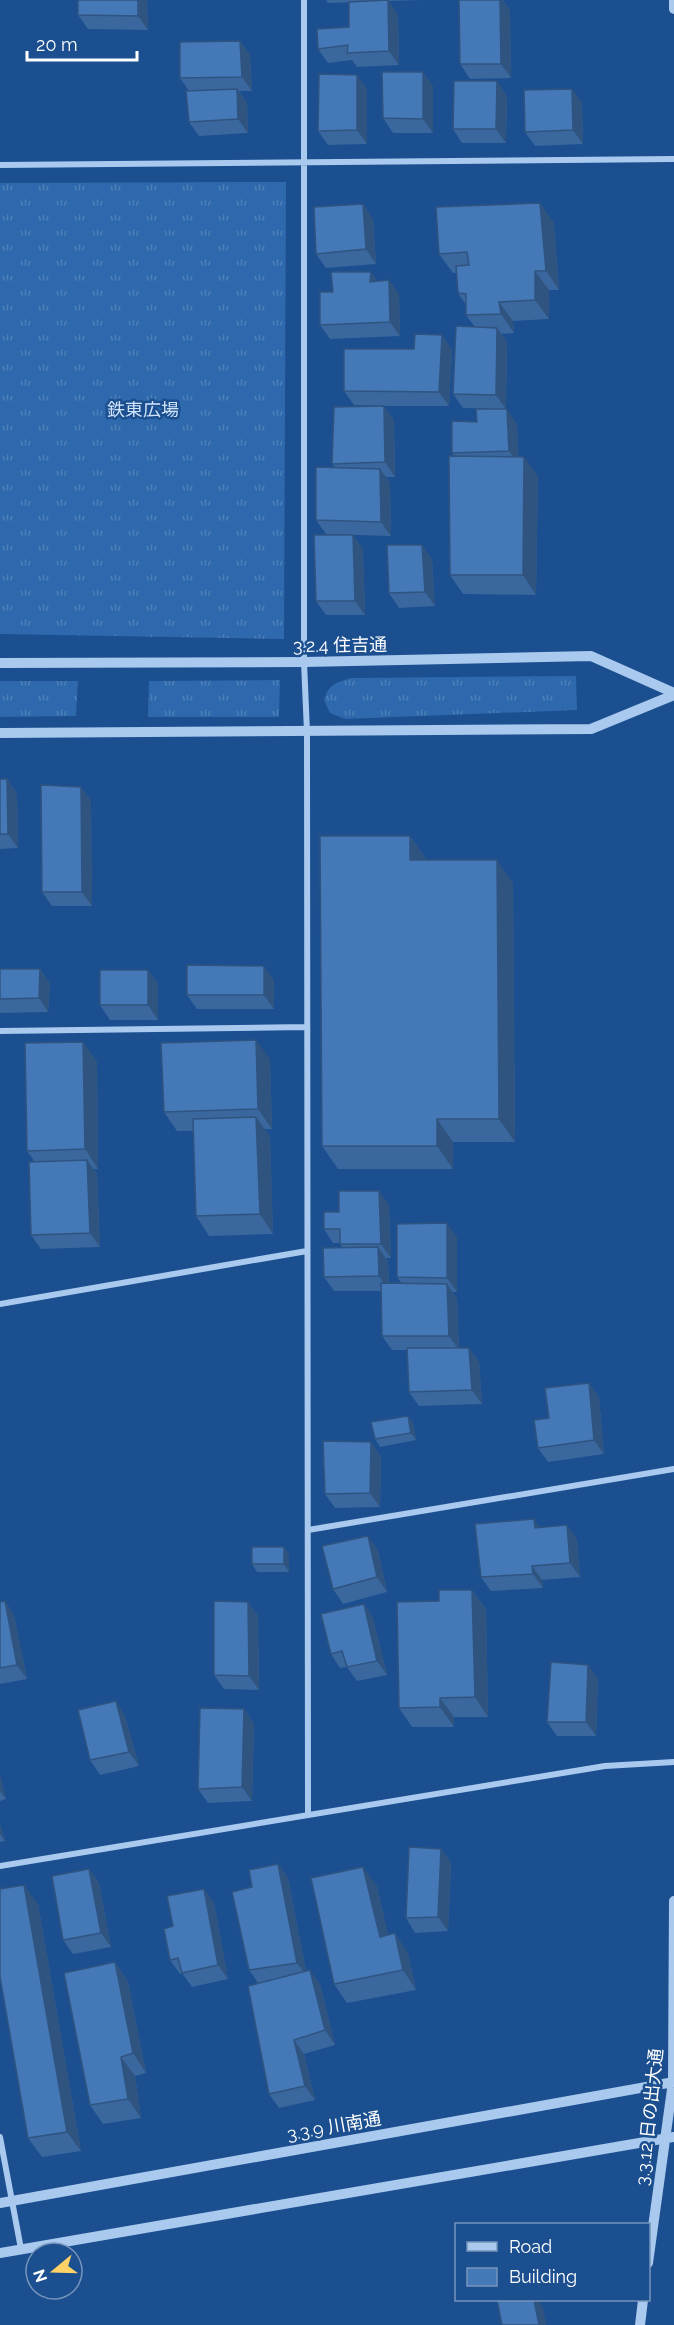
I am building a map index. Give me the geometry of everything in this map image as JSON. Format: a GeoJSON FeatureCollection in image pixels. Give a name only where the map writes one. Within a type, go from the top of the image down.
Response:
{"type":"FeatureCollection","features":[{"type":"Feature","properties":{"kind":"street"},"geometry":{"type":"LineString","coordinates":[[304,0],[308,1815]]}},
{"type":"Feature","properties":{"kind":"street"},"geometry":{"type":"LineString","coordinates":[[674,0],[674,9]]}},
{"type":"Feature","properties":{"kind":"street"},"geometry":{"type":"LineString","coordinates":[[0,165],[674,159]]}},
{"type":"Feature","properties":{"kind":"street","name":"3.2.4 住吉通"},"geometry":{"type":"LineString","coordinates":[[0,663],[304,662],[591,656],[674,694]]}},
{"type":"Feature","properties":{"kind":"street","name":"3.2.4 住吉通"},"geometry":{"type":"LineString","coordinates":[[0,734],[591,729],[674,694]]}},
{"type":"Feature","properties":{"kind":"street"},"geometry":{"type":"LineString","coordinates":[[0,1031],[307,1027]]}},
{"type":"Feature","properties":{"kind":"street"},"geometry":{"type":"LineString","coordinates":[[0,1304],[308,1251]]}},
{"type":"Feature","properties":{"kind":"street"},"geometry":{"type":"LineString","coordinates":[[308,1530],[674,1469]]}},
{"type":"Feature","properties":{"kind":"street"},"geometry":{"type":"LineString","coordinates":[[0,1866],[605,1766],[674,1762]]}},
{"type":"Feature","properties":{"kind":"street","name":"3.3.12 日の出大通"},"geometry":{"type":"LineString","coordinates":[[650,2252],[670,2137],[674,2082],[674,1901]]}},
{"type":"Feature","properties":{"kind":"street","name":"3.3.9 川南通"},"geometry":{"type":"LineString","coordinates":[[0,2203],[674,2082]]}},
{"type":"Feature","properties":{"kind":"street"},"geometry":{"type":"LineString","coordinates":[[0,2137],[21,2249]]}},
{"type":"Feature","properties":{"kind":"street"},"geometry":{"type":"LineString","coordinates":[[0,2253],[670,2137]]}},
{"type":"Feature","properties":{"kind":"street"},"geometry":{"type":"LineString","coordinates":[[640,2325],[643,2301]]}},
{"type":"Feature","properties":{"kind":"green space","name":"鉄東広場"},"geometry":{"type":"Polygon","coordinates":[[[286,182],[284,639],[0,634],[0,183],[286,182]]]}},
{"type":"Feature","properties":{"kind":"green space"},"geometry":{"type":"Polygon","coordinates":[[[576,676],[577,710],[345,719],[330,713],[324,700],[328,690],[334,684],[352,678],[576,676]]]}},
{"type":"Feature","properties":{"kind":"green space"},"geometry":{"type":"Polygon","coordinates":[[[280,680],[279,717],[148,717],[149,681],[280,680]]]}},
{"type":"Feature","properties":{"kind":"green space"},"geometry":{"type":"Polygon","coordinates":[[[0,681],[78,681],[76,716],[0,717],[0,681]]]}},
{"type":"Feature","properties":{"kind":"building"},"geometry":{"type":"Polygon","coordinates":[[[78,0],[138,0],[138,16],[78,15],[78,0]]]}},
{"type":"Feature","properties":{"kind":"building"},"geometry":{"type":"Polygon","coordinates":[[[388,0],[389,51],[347,53],[348,45],[318,49],[317,29],[349,27],[349,2],[388,0]]]}},
{"type":"Feature","properties":{"kind":"building"},"geometry":{"type":"Polygon","coordinates":[[[459,0],[500,0],[501,64],[460,64],[459,0]]]}},
{"type":"Feature","properties":{"kind":"building"},"geometry":{"type":"Polygon","coordinates":[[[240,41],[242,77],[180,78],[180,42],[240,41]]]}},
{"type":"Feature","properties":{"kind":"building"},"geometry":{"type":"Polygon","coordinates":[[[382,72],[423,72],[423,119],[383,118],[382,72]]]}},
{"type":"Feature","properties":{"kind":"building"},"geometry":{"type":"Polygon","coordinates":[[[319,74],[357,75],[357,130],[318,131],[319,74]]]}},
{"type":"Feature","properties":{"kind":"building"},"geometry":{"type":"Polygon","coordinates":[[[454,81],[497,81],[496,129],[453,129],[454,81]]]}},
{"type":"Feature","properties":{"kind":"building"},"geometry":{"type":"Polygon","coordinates":[[[237,89],[238,119],[189,122],[186,91],[237,89]]]}},
{"type":"Feature","properties":{"kind":"building"},"geometry":{"type":"Polygon","coordinates":[[[572,89],[573,130],[525,132],[524,90],[572,89]]]}},
{"type":"Feature","properties":{"kind":"building"},"geometry":{"type":"Polygon","coordinates":[[[540,203],[546,271],[535,271],[535,300],[499,302],[501,314],[466,315],[466,294],[458,293],[456,266],[469,265],[467,252],[439,254],[436,207],[540,203]]]}},
{"type":"Feature","properties":{"kind":"building"},"geometry":{"type":"Polygon","coordinates":[[[363,204],[366,249],[316,254],[314,207],[363,204]]]}},
{"type":"Feature","properties":{"kind":"building"},"geometry":{"type":"Polygon","coordinates":[[[331,272],[371,272],[370,282],[389,280],[390,322],[320,325],[320,292],[333,292],[331,272]]]}},
{"type":"Feature","properties":{"kind":"building"},"geometry":{"type":"Polygon","coordinates":[[[456,326],[497,328],[496,395],[453,394],[456,326]]]}},
{"type":"Feature","properties":{"kind":"building"},"geometry":{"type":"Polygon","coordinates":[[[415,334],[442,335],[439,392],[344,391],[344,349],[414,349],[415,334]]]}},
{"type":"Feature","properties":{"kind":"building"},"geometry":{"type":"Polygon","coordinates":[[[384,406],[385,462],[332,464],[334,407],[384,406]]]}},
{"type":"Feature","properties":{"kind":"building"},"geometry":{"type":"Polygon","coordinates":[[[476,409],[507,409],[509,451],[452,453],[452,421],[477,422],[476,409]]]}},
{"type":"Feature","properties":{"kind":"building"},"geometry":{"type":"Polygon","coordinates":[[[449,456],[524,457],[523,575],[450,575],[449,456]]]}},
{"type":"Feature","properties":{"kind":"building"},"geometry":{"type":"Polygon","coordinates":[[[316,467],[380,469],[381,522],[316,520],[316,467]]]}},
{"type":"Feature","properties":{"kind":"building"},"geometry":{"type":"Polygon","coordinates":[[[314,535],[353,535],[355,601],[316,601],[314,535]]]}},
{"type":"Feature","properties":{"kind":"building"},"geometry":{"type":"Polygon","coordinates":[[[387,545],[422,545],[425,592],[389,593],[387,545]]]}},
{"type":"Feature","properties":{"kind":"building"},"geometry":{"type":"Polygon","coordinates":[[[0,779],[7,779],[8,834],[0,834],[0,779]]]}},
{"type":"Feature","properties":{"kind":"building"},"geometry":{"type":"Polygon","coordinates":[[[41,785],[81,787],[82,892],[42,892],[41,785]]]}},
{"type":"Feature","properties":{"kind":"building"},"geometry":{"type":"Polygon","coordinates":[[[320,836],[410,836],[410,860],[497,860],[499,1119],[437,1119],[437,1146],[322,1146],[320,836]]]}},
{"type":"Feature","properties":{"kind":"building"},"geometry":{"type":"Polygon","coordinates":[[[187,965],[264,966],[264,995],[187,995],[187,965]]]}},
{"type":"Feature","properties":{"kind":"building"},"geometry":{"type":"Polygon","coordinates":[[[0,969],[40,969],[39,998],[0,999],[0,969]]]}},
{"type":"Feature","properties":{"kind":"building"},"geometry":{"type":"Polygon","coordinates":[[[100,970],[148,970],[148,1005],[100,1005],[100,970]]]}},
{"type":"Feature","properties":{"kind":"building"},"geometry":{"type":"Polygon","coordinates":[[[256,1040],[258,1109],[164,1112],[161,1043],[256,1040]]]}},
{"type":"Feature","properties":{"kind":"building"},"geometry":{"type":"Polygon","coordinates":[[[83,1042],[85,1149],[27,1151],[25,1043],[83,1042]]]}},
{"type":"Feature","properties":{"kind":"building"},"geometry":{"type":"Polygon","coordinates":[[[256,1117],[260,1214],[196,1216],[193,1119],[256,1117]]]}},
{"type":"Feature","properties":{"kind":"building"},"geometry":{"type":"Polygon","coordinates":[[[87,1160],[90,1233],[31,1235],[29,1162],[87,1160]]]}},
{"type":"Feature","properties":{"kind":"building"},"geometry":{"type":"Polygon","coordinates":[[[339,1191],[379,1191],[381,1244],[340,1244],[340,1229],[324,1229],[324,1212],[339,1212],[339,1191]]]}},
{"type":"Feature","properties":{"kind":"building"},"geometry":{"type":"Polygon","coordinates":[[[447,1223],[447,1278],[397,1277],[397,1224],[447,1223]]]}},
{"type":"Feature","properties":{"kind":"building"},"geometry":{"type":"Polygon","coordinates":[[[378,1247],[379,1276],[324,1277],[323,1248],[378,1247]]]}},
{"type":"Feature","properties":{"kind":"building"},"geometry":{"type":"Polygon","coordinates":[[[381,1283],[447,1284],[449,1336],[382,1336],[381,1283]]]}},
{"type":"Feature","properties":{"kind":"building"},"geometry":{"type":"Polygon","coordinates":[[[407,1348],[469,1348],[472,1390],[409,1392],[407,1348]]]}},
{"type":"Feature","properties":{"kind":"building"},"geometry":{"type":"Polygon","coordinates":[[[589,1383],[594,1440],[538,1448],[534,1420],[549,1418],[545,1388],[589,1383]]]}},
{"type":"Feature","properties":{"kind":"building"},"geometry":{"type":"Polygon","coordinates":[[[408,1416],[411,1433],[375,1439],[371,1422],[408,1416]]]}},
{"type":"Feature","properties":{"kind":"building"},"geometry":{"type":"Polygon","coordinates":[[[323,1441],[371,1442],[370,1493],[325,1494],[323,1441]]]}},
{"type":"Feature","properties":{"kind":"building"},"geometry":{"type":"Polygon","coordinates":[[[534,1519],[535,1528],[567,1525],[570,1563],[532,1566],[533,1574],[481,1577],[475,1524],[534,1519]]]}},
{"type":"Feature","properties":{"kind":"building"},"geometry":{"type":"Polygon","coordinates":[[[368,1536],[377,1577],[333,1589],[322,1546],[368,1536]]]}},
{"type":"Feature","properties":{"kind":"building"},"geometry":{"type":"Polygon","coordinates":[[[252,1547],[284,1547],[284,1564],[252,1564],[252,1547]]]}},
{"type":"Feature","properties":{"kind":"building"},"geometry":{"type":"Polygon","coordinates":[[[439,1590],[472,1590],[475,1697],[440,1698],[440,1707],[399,1708],[397,1602],[439,1601],[439,1590]]]}},
{"type":"Feature","properties":{"kind":"building"},"geometry":{"type":"Polygon","coordinates":[[[5,1601],[17,1665],[0,1668],[0,1602],[5,1601]]]}},
{"type":"Feature","properties":{"kind":"building"},"geometry":{"type":"Polygon","coordinates":[[[214,1601],[248,1602],[249,1676],[214,1675],[214,1601]]]}},
{"type":"Feature","properties":{"kind":"building"},"geometry":{"type":"Polygon","coordinates":[[[364,1604],[377,1661],[347,1667],[342,1651],[331,1654],[321,1614],[364,1604]]]}},
{"type":"Feature","properties":{"kind":"building"},"geometry":{"type":"Polygon","coordinates":[[[551,1662],[588,1665],[586,1722],[547,1722],[551,1662]]]}},
{"type":"Feature","properties":{"kind":"building"},"geometry":{"type":"Polygon","coordinates":[[[116,1701],[129,1752],[90,1760],[78,1710],[116,1701]]]}},
{"type":"Feature","properties":{"kind":"building"},"geometry":{"type":"Polygon","coordinates":[[[200,1708],[244,1709],[242,1787],[198,1789],[200,1708]]]}},
{"type":"Feature","properties":{"kind":"building"},"geometry":{"type":"Polygon","coordinates":[[[409,1847],[441,1849],[438,1917],[406,1918],[409,1847]]]}},
{"type":"Feature","properties":{"kind":"building"},"geometry":{"type":"Polygon","coordinates":[[[278,1864],[297,1963],[249,1970],[232,1892],[252,1887],[249,1870],[278,1864]]]}},
{"type":"Feature","properties":{"kind":"building"},"geometry":{"type":"Polygon","coordinates":[[[363,1867],[380,1937],[395,1933],[403,1970],[334,1984],[311,1878],[363,1867]]]}},
{"type":"Feature","properties":{"kind":"building"},"geometry":{"type":"Polygon","coordinates":[[[89,1869],[101,1933],[63,1940],[52,1876],[89,1869]]]}},
{"type":"Feature","properties":{"kind":"building"},"geometry":{"type":"Polygon","coordinates":[[[24,1885],[67,2132],[28,2138],[0,1977],[0,1889],[24,1885]]]}},
{"type":"Feature","properties":{"kind":"building"},"geometry":{"type":"Polygon","coordinates":[[[204,1889],[218,1965],[182,1973],[178,1958],[170,1960],[164,1929],[173,1926],[167,1896],[204,1889]]]}},
{"type":"Feature","properties":{"kind":"building"},"geometry":{"type":"Polygon","coordinates":[[[115,1962],[133,2053],[121,2057],[128,2099],[90,2105],[64,1973],[115,1962]]]}},
{"type":"Feature","properties":{"kind":"building"},"geometry":{"type":"Polygon","coordinates":[[[310,1970],[325,2030],[294,2040],[305,2086],[269,2094],[248,1986],[310,1970]]]}},
{"type":"Feature","properties":{"kind":"building"},"geometry":{"type":"Polygon","coordinates":[[[497,2301],[534,2301],[539,2325],[502,2325],[497,2301]]]}}]}
